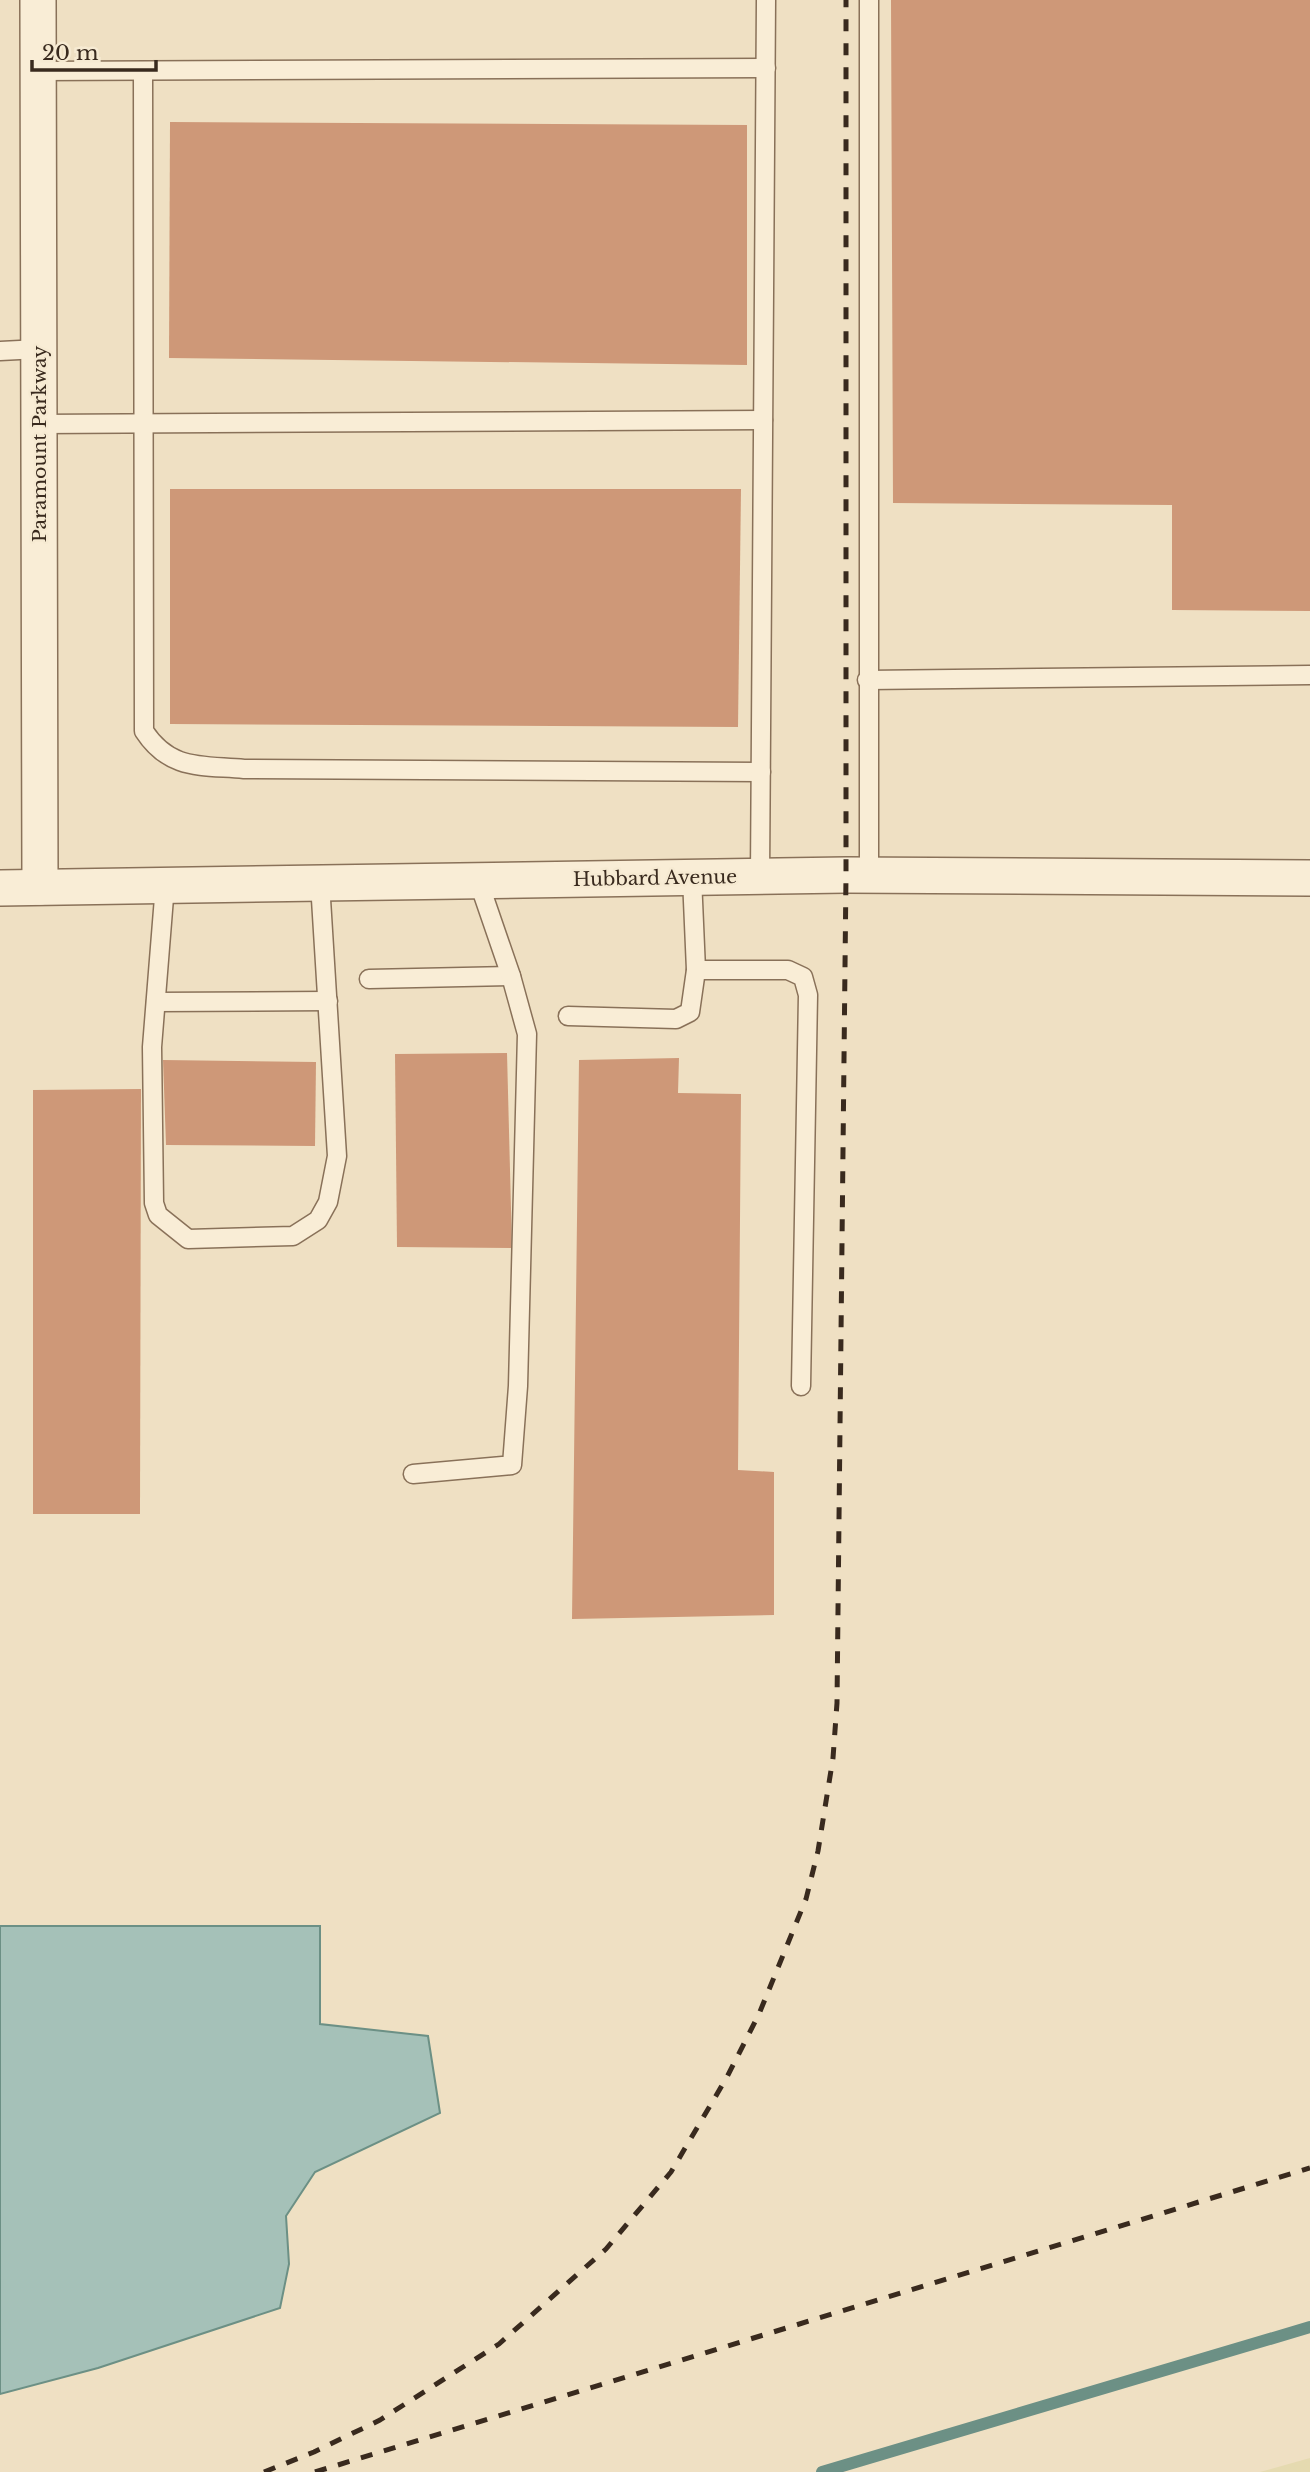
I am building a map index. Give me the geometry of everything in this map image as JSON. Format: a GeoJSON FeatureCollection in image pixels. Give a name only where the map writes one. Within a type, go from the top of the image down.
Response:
{"type":"FeatureCollection","features":[{"type":"Feature","properties":{"kind":"street","name":"Paramount Parkway"},"geometry":{"type":"LineString","coordinates":[[38,0],[40,887]]}},
{"type":"Feature","properties":{"kind":"street","name":"Hubbard Avenue"},"geometry":{"type":"LineString","coordinates":[[0,888],[692,877],[1310,878]]}},
{"type":"Feature","properties":{"kind":"lane"},"geometry":{"type":"LineString","coordinates":[[760,877],[766,0]]}},
{"type":"Feature","properties":{"kind":"lane"},"geometry":{"type":"LineString","coordinates":[[869,0],[869,876]]}},
{"type":"Feature","properties":{"kind":"lane"},"geometry":{"type":"LineString","coordinates":[[38,71],[766,68]]}},
{"type":"Feature","properties":{"kind":"lane"},"geometry":{"type":"LineString","coordinates":[[143,71],[144,731],[153,746],[179,763],[244,769],[761,772]]}},
{"type":"Feature","properties":{"kind":"lane"},"geometry":{"type":"LineString","coordinates":[[0,351],[39,349]]}},
{"type":"Feature","properties":{"kind":"lane"},"geometry":{"type":"LineString","coordinates":[[39,424],[763,419]]}},
{"type":"Feature","properties":{"kind":"lane"},"geometry":{"type":"LineString","coordinates":[[867,680],[1310,675]]}},
{"type":"Feature","properties":{"kind":"lane"},"geometry":{"type":"LineString","coordinates":[[568,1016],[676,1019],[690,1012],[696,970],[692,877]]}},
{"type":"Feature","properties":{"kind":"lane"},"geometry":{"type":"LineString","coordinates":[[413,1474],[512,1465],[518,1386],[527,1034],[511,976],[478,880]]}},
{"type":"Feature","properties":{"kind":"lane"},"geometry":{"type":"LineString","coordinates":[[165,885],[152,1047],[154,1203],[158,1215],[188,1238],[293,1236],[318,1220],[328,1202],[337,1156],[320,883]]}},
{"type":"Feature","properties":{"kind":"lane"},"geometry":{"type":"LineString","coordinates":[[696,970],[788,970],[803,976],[808,995],[801,1386]]}},
{"type":"Feature","properties":{"kind":"lane"},"geometry":{"type":"LineString","coordinates":[[369,979],[511,976]]}},
{"type":"Feature","properties":{"kind":"lane"},"geometry":{"type":"LineString","coordinates":[[156,1002],[328,1001]]}},
{"type":"Feature","properties":{"kind":"shaded area"},"geometry":{"type":"Polygon","coordinates":[[[1310,2458],[1310,2472],[1260,2472],[1310,2458]]]}},
{"type":"Feature","properties":{"kind":"water"},"geometry":{"type":"Polygon","coordinates":[[[0,1926],[320,1926],[320,2024],[428,2036],[440,2113],[315,2172],[286,2216],[289,2264],[280,2308],[98,2368],[0,2394],[0,1926]]]}},
{"type":"Feature","properties":{"kind":"building"},"geometry":{"type":"Polygon","coordinates":[[[891,0],[1310,0],[1310,611],[1172,610],[1172,505],[893,503],[891,0]]]}},
{"type":"Feature","properties":{"kind":"building"},"geometry":{"type":"Polygon","coordinates":[[[170,122],[747,125],[747,365],[169,358],[170,122]]]}},
{"type":"Feature","properties":{"kind":"building"},"geometry":{"type":"Polygon","coordinates":[[[170,489],[741,489],[738,727],[170,724],[170,489]]]}},
{"type":"Feature","properties":{"kind":"building"},"geometry":{"type":"Polygon","coordinates":[[[507,1053],[512,1248],[397,1247],[395,1054],[507,1053]]]}},
{"type":"Feature","properties":{"kind":"building"},"geometry":{"type":"Polygon","coordinates":[[[679,1058],[678,1093],[741,1094],[738,1470],[774,1472],[774,1615],[572,1619],[579,1060],[679,1058]]]}},
{"type":"Feature","properties":{"kind":"building"},"geometry":{"type":"Polygon","coordinates":[[[163,1060],[316,1062],[315,1146],[166,1145],[163,1060]]]}},
{"type":"Feature","properties":{"kind":"building"},"geometry":{"type":"Polygon","coordinates":[[[141,1089],[140,1514],[33,1514],[33,1090],[141,1089]]]}},
{"type":"Feature","properties":{"kind":"waterway"},"geometry":{"type":"LineString","coordinates":[[822,2472],[1310,2327]]}},
{"type":"Feature","properties":{"kind":"railway"},"geometry":{"type":"LineString","coordinates":[[264,2472],[314,2452],[380,2420],[499,2344],[606,2249],[671,2172],[727,2077],[759,2014],[806,1899],[818,1851],[833,1758],[837,1703],[846,875],[846,0]]}},
{"type":"Feature","properties":{"kind":"railway"},"geometry":{"type":"LineString","coordinates":[[315,2472],[1310,2168]]}}]}
